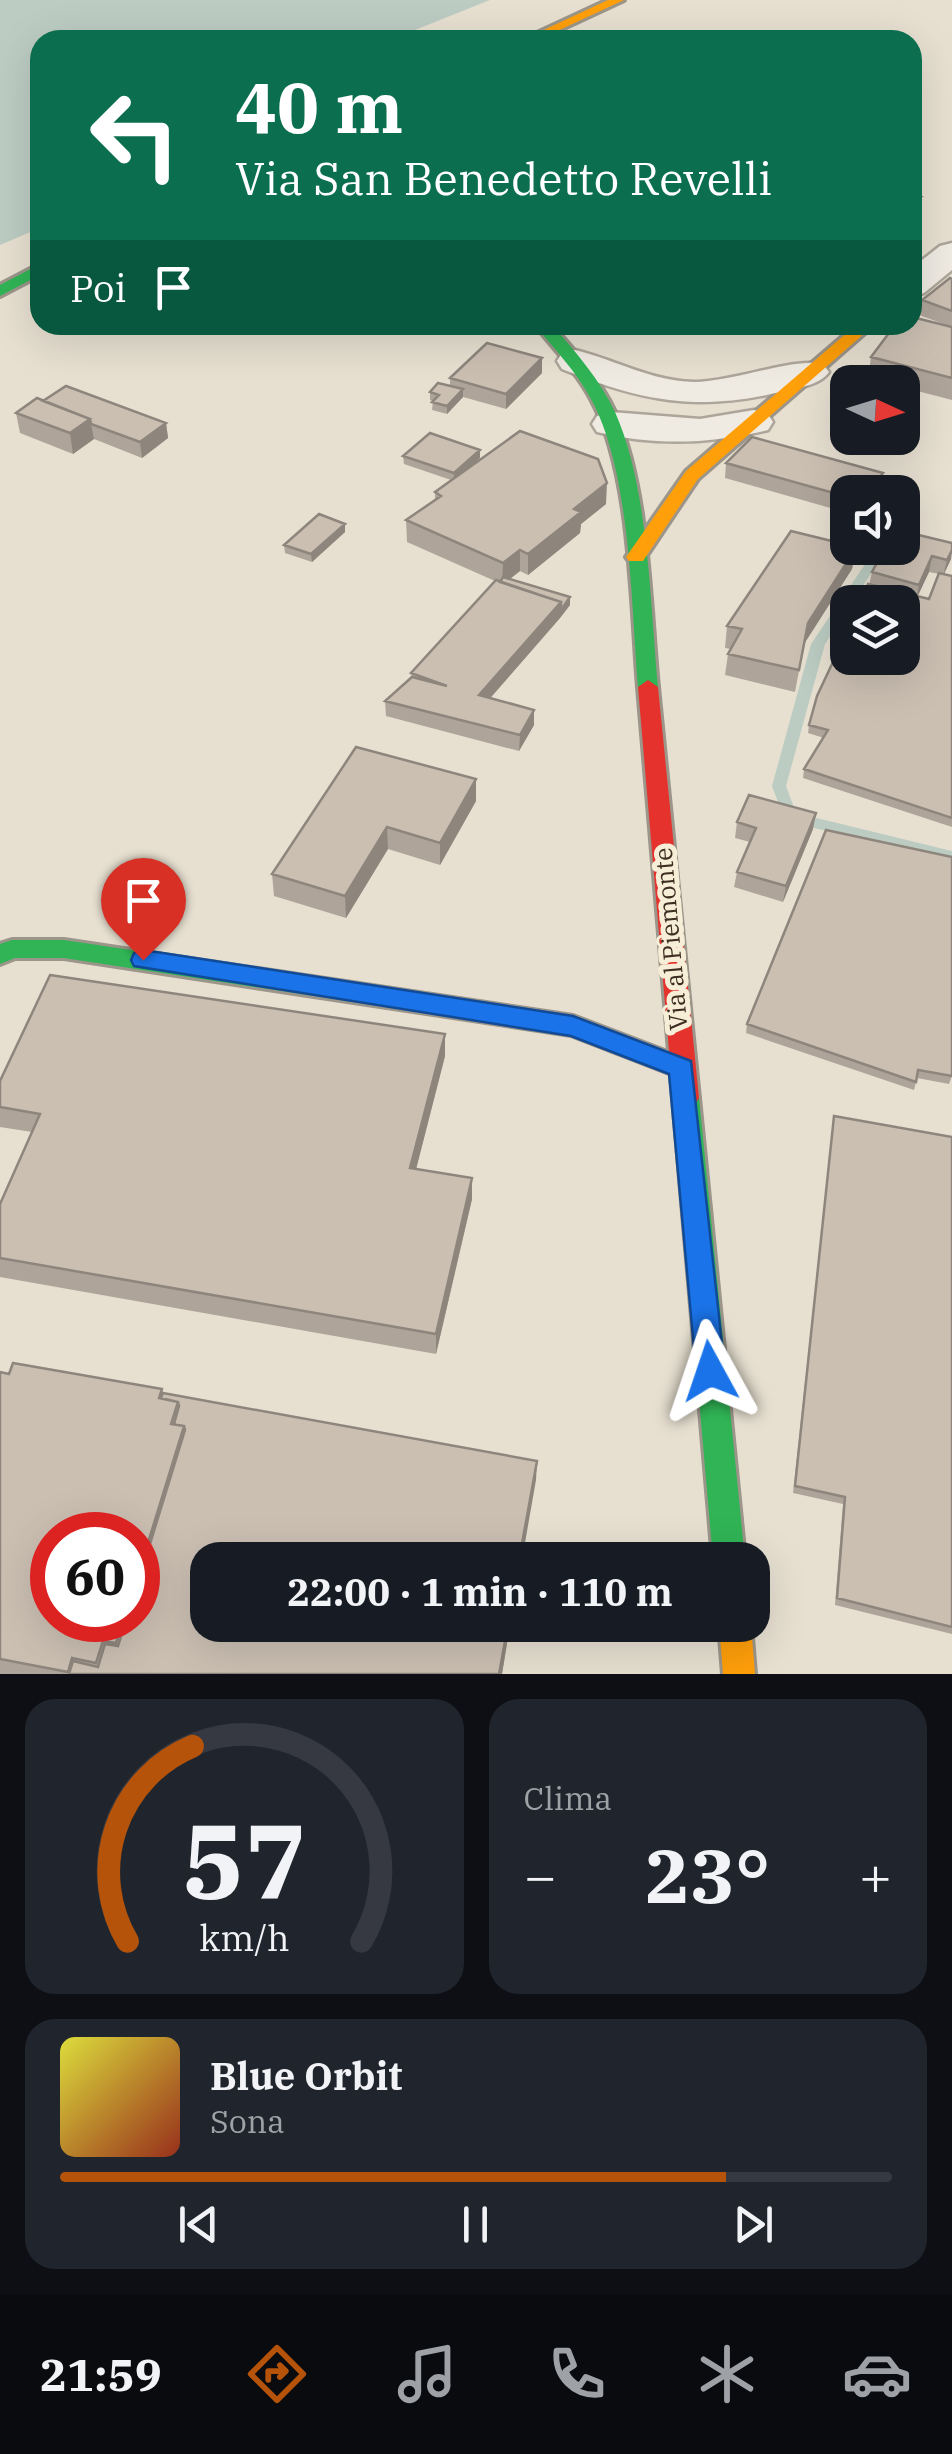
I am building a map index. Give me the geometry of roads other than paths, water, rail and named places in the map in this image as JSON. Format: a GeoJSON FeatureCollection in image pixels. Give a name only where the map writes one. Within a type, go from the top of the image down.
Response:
{"type":"FeatureCollection","features":[{"type":"Feature","properties":{"kind":"main road"},"geometry":{"type":"LineString","coordinates":[[550,30],[618,0]]}},
{"type":"Feature","properties":{"kind":"main road"},"geometry":{"type":"LineString","coordinates":[[0,291],[30,274]]}},
{"type":"Feature","properties":{"kind":"main road","name":"Via al Piemonte"},"geometry":{"type":"LineString","coordinates":[[552,335],[575,361],[611,424],[636,557],[726,1542]]}},
{"type":"Feature","properties":{"kind":"main road","name":"Via al Piemonte"},"geometry":{"type":"LineString","coordinates":[[636,557],[692,475],[854,335]]}},
{"type":"Feature","properties":{"kind":"main road"},"geometry":{"type":"LineString","coordinates":[[0,954],[12,949],[64,948],[573,1026],[682,1068]]}},
{"type":"Feature","properties":{"kind":"main road"},"geometry":{"type":"LineString","coordinates":[[736,1642],[739,1674]]}},
{"type":"Feature","properties":{"kind":"street"},"geometry":{"type":"LineString","coordinates":[[922,278],[952,253]]}},
{"type":"Feature","properties":{"kind":"street","name":"Via al Piemonte"},"geometry":{"type":"LineString","coordinates":[[575,361],[637,385],[682,393],[746,391],[810,372]]}},
{"type":"Feature","properties":{"kind":"street"},"geometry":{"type":"LineString","coordinates":[[611,424],[679,432],[722,431],[754,422]]}},
{"type":"Feature","properties":{"kind":"waterway"},"geometry":{"type":"LineString","coordinates":[[871,565],[818,644],[779,786],[790,817],[952,856]]}}]}
